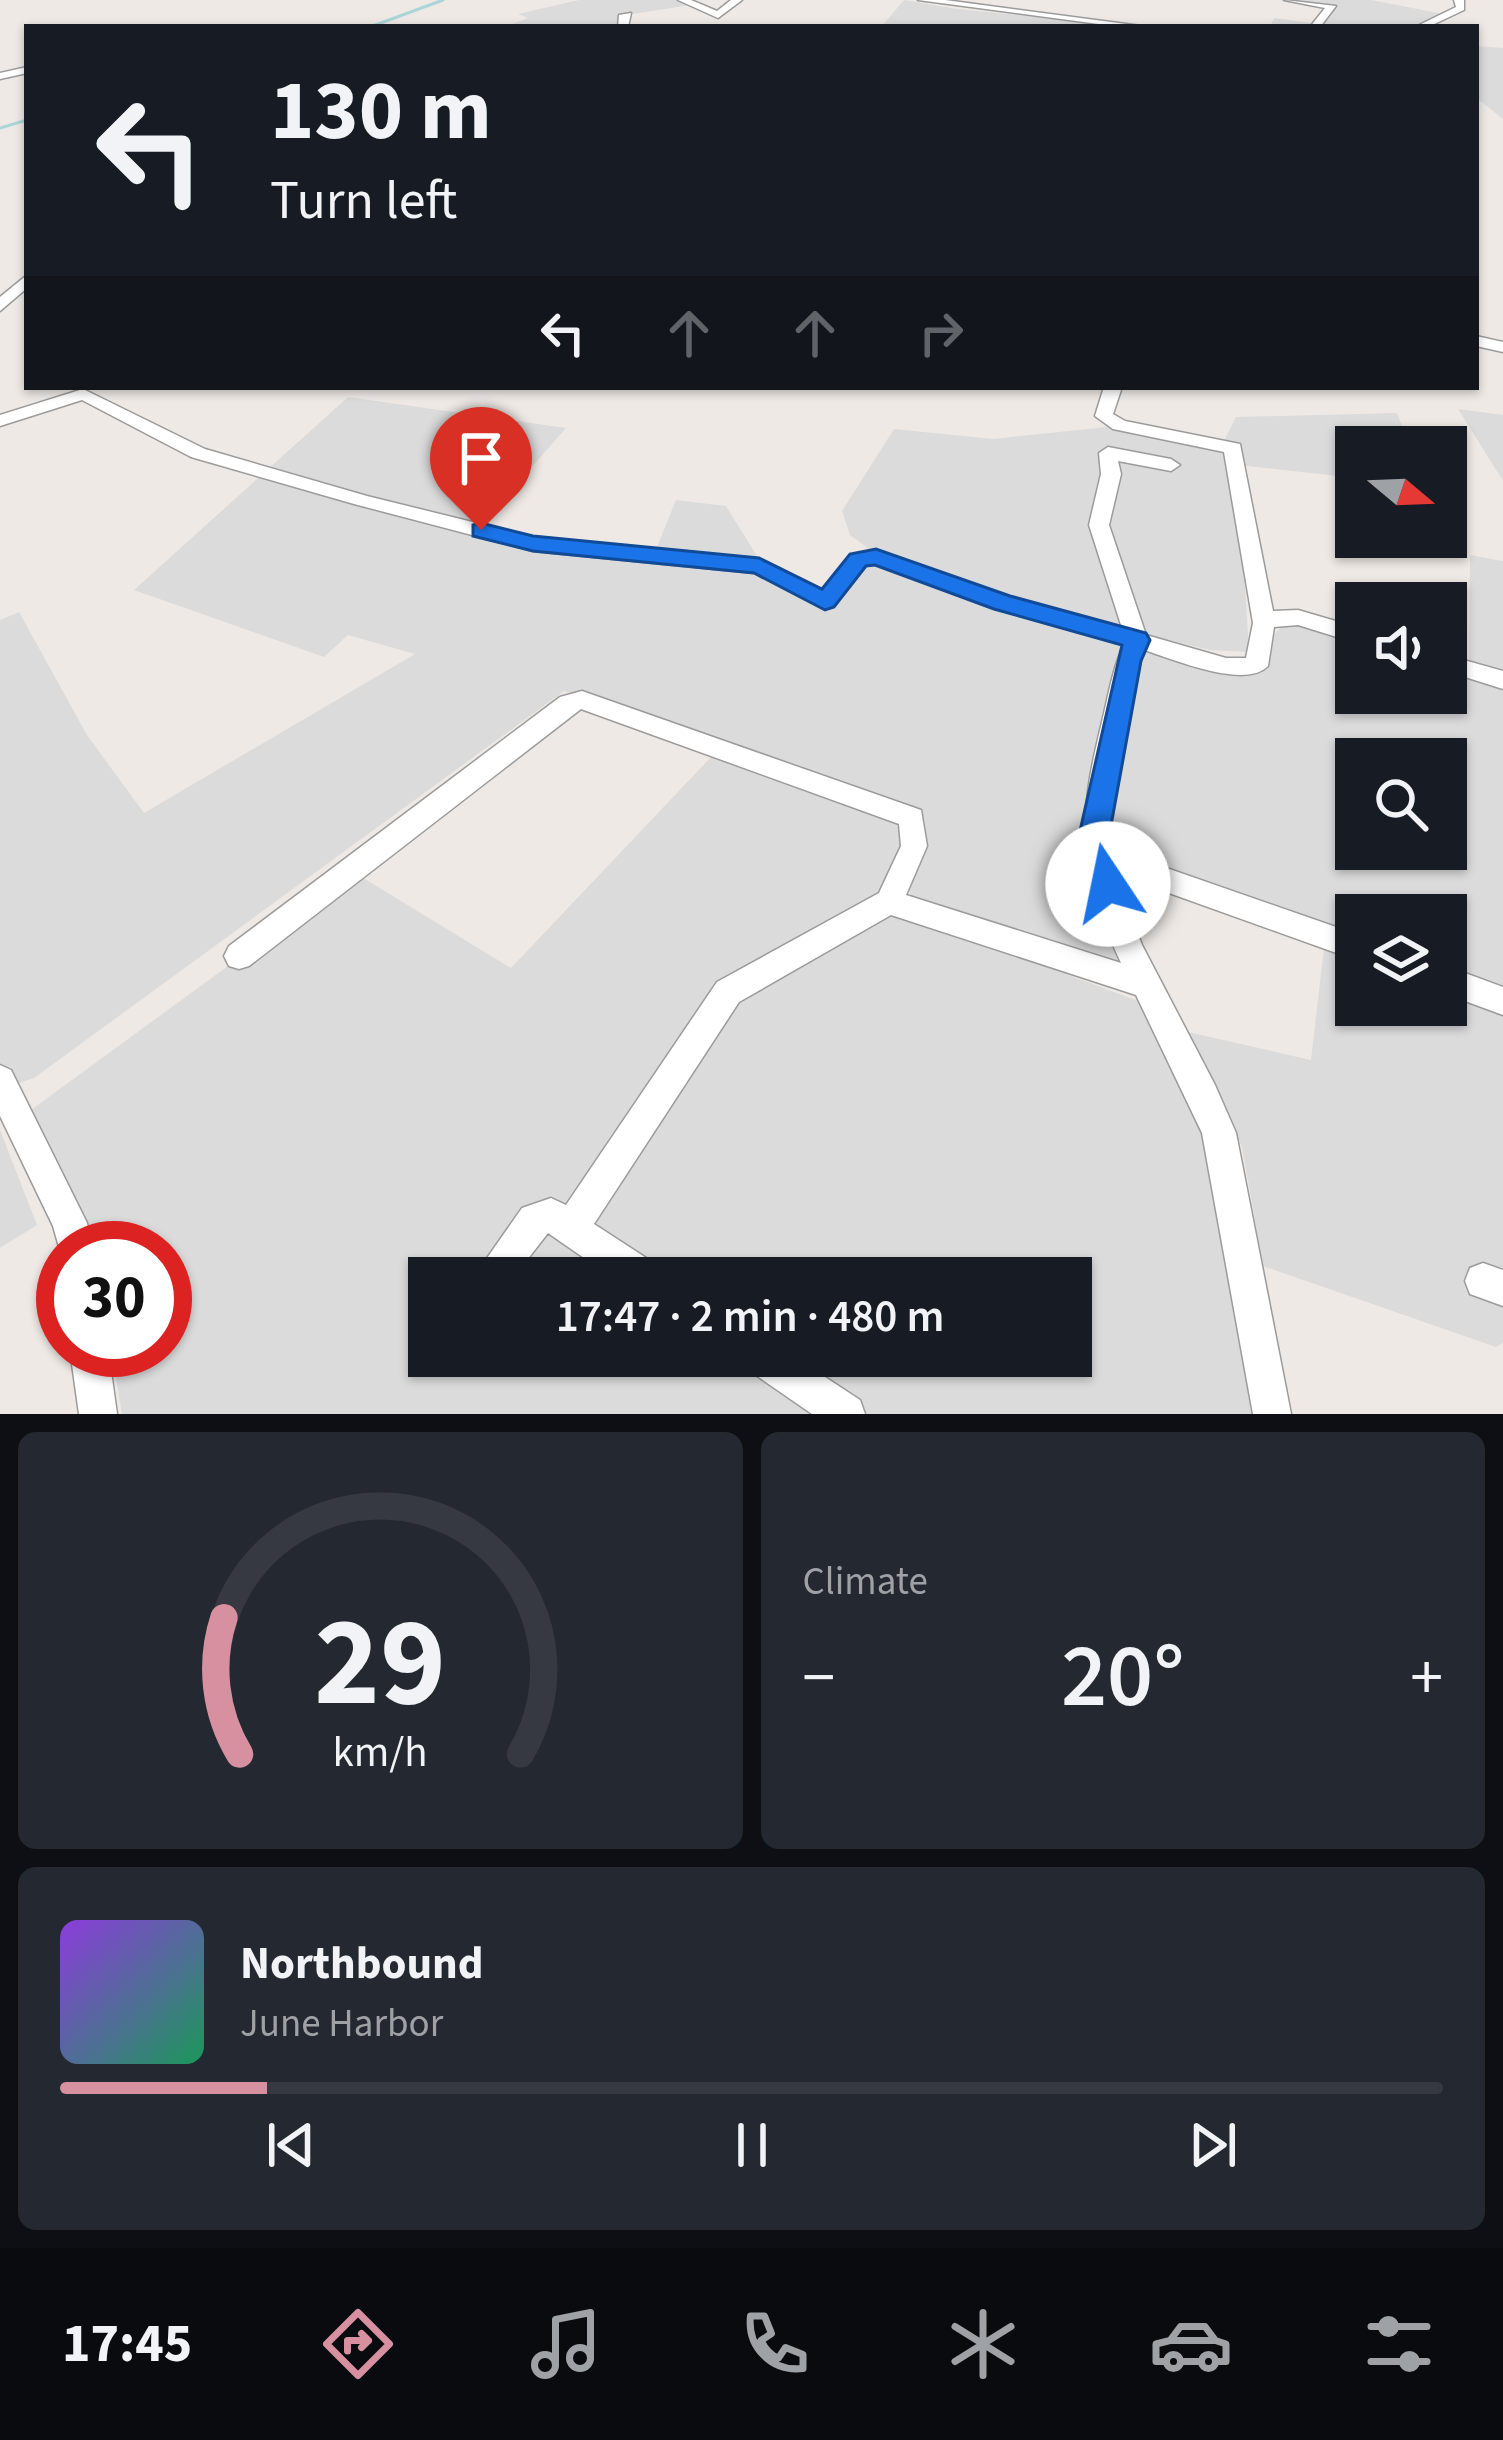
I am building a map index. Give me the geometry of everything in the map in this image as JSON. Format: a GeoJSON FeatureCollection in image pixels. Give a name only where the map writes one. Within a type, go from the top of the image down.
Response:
{"type":"FeatureCollection","features":[{"type":"Feature","properties":{"kind":"street"},"geometry":{"type":"LineString","coordinates":[[683,0],[716,21],[737,0]]}},
{"type":"Feature","properties":{"kind":"street"},"geometry":{"type":"LineString","coordinates":[[923,0],[1119,24]]}},
{"type":"Feature","properties":{"kind":"street"},"geometry":{"type":"LineString","coordinates":[[1289,0],[1331,6],[1317,24]]}},
{"type":"Feature","properties":{"kind":"street"},"geometry":{"type":"LineString","coordinates":[[1426,24],[1461,8],[1459,0]]}},
{"type":"Feature","properties":{"kind":"street"},"geometry":{"type":"LineString","coordinates":[[0,306],[24,282]]}},
{"type":"Feature","properties":{"kind":"street"},"geometry":{"type":"LineString","coordinates":[[0,421],[82,394],[198,453],[533,544],[759,566],[825,602],[858,560],[876,557],[1002,603],[1226,667],[1256,666],[1264,623],[1233,448],[1119,425],[1104,416],[1112,390]]}},
{"type":"Feature","properties":{"kind":"street"},"geometry":{"type":"LineString","coordinates":[[1171,465],[1108,453],[1111,474],[1100,525],[1137,640],[1128,661],[1095,831],[1114,911],[1144,985],[1204,1091],[1220,1133],[1273,1414]]}},
{"type":"Feature","properties":{"kind":"street"},"geometry":{"type":"LineString","coordinates":[[1264,623],[1288,614],[1335,629]]}},
{"type":"Feature","properties":{"kind":"street"},"geometry":{"type":"LineString","coordinates":[[1467,669],[1503,680]]}},
{"type":"Feature","properties":{"kind":"street"},"geometry":{"type":"LineString","coordinates":[[239,956],[568,704],[582,700],[912,818],[914,846],[889,902],[728,992],[571,1228]]}},
{"type":"Feature","properties":{"kind":"street"},"geometry":{"type":"LineString","coordinates":[[1102,857],[1335,940]]}},
{"type":"Feature","properties":{"kind":"street"},"geometry":{"type":"LineString","coordinates":[[889,902],[1144,985]]}},
{"type":"Feature","properties":{"kind":"street"},"geometry":{"type":"LineString","coordinates":[[1467,988],[1503,1001]]}},
{"type":"Feature","properties":{"kind":"street"},"geometry":{"type":"LineString","coordinates":[[0,1081],[70,1221]]}},
{"type":"Feature","properties":{"kind":"street"},"geometry":{"type":"LineString","coordinates":[[507,1257],[534,1220],[550,1215],[613,1257]]}},
{"type":"Feature","properties":{"kind":"street"},"geometry":{"type":"LineString","coordinates":[[93,1377],[98,1414]]}},
{"type":"Feature","properties":{"kind":"street"},"geometry":{"type":"LineString","coordinates":[[791,1377],[846,1414]]}},
{"type":"Feature","properties":{"kind":"shaded area"},"geometry":{"type":"Polygon","coordinates":[[[579,0],[682,0],[691,5],[626,15],[622,24],[513,24],[528,18],[518,14],[579,0]]]}},
{"type":"Feature","properties":{"kind":"shaded area"},"geometry":{"type":"Polygon","coordinates":[[[904,0],[1110,24],[884,24],[904,0]]]}},
{"type":"Feature","properties":{"kind":"shaded area"},"geometry":{"type":"Polygon","coordinates":[[[1294,0],[1371,0],[1444,14],[1426,24],[1320,24],[1337,5],[1294,0]]]}},
{"type":"Feature","properties":{"kind":"shaded area"},"geometry":{"type":"Polygon","coordinates":[[[1274,18],[1320,24],[1271,24],[1274,18]]]}},
{"type":"Feature","properties":{"kind":"shaded area"},"geometry":{"type":"Polygon","coordinates":[[[1479,46],[1503,48],[1503,119],[1479,100],[1479,46]]]}},
{"type":"Feature","properties":{"kind":"shaded area"},"geometry":{"type":"Polygon","coordinates":[[[348,397],[566,428],[480,526],[651,562],[676,500],[726,506],[760,561],[828,604],[869,549],[850,535],[842,511],[894,429],[993,439],[1116,426],[1221,447],[1236,417],[1397,413],[1402,426],[1335,426],[1335,476],[1238,465],[1249,652],[1210,650],[1126,630],[1094,791],[1125,970],[916,905],[909,891],[926,838],[925,821],[917,809],[564,691],[34,1078],[13,1085],[0,1068],[0,620],[19,612],[87,735],[144,813],[415,654],[348,635],[324,657],[134,590],[348,397]]]}},
{"type":"Feature","properties":{"kind":"shaded area"},"geometry":{"type":"Polygon","coordinates":[[[1458,409],[1503,415],[1503,481],[1458,409]]]}},
{"type":"Feature","properties":{"kind":"shaded area"},"geometry":{"type":"Polygon","coordinates":[[[1470,555],[1503,561],[1503,675],[1469,663],[1470,555]]]}},
{"type":"Feature","properties":{"kind":"shaded area"},"geometry":{"type":"Polygon","coordinates":[[[1296,623],[1335,634],[1335,714],[1467,714],[1467,674],[1503,685],[1503,1343],[1496,1347],[1263,1266],[1242,1147],[1188,1032],[1311,1060],[1325,939],[1116,859],[1111,830],[1135,659],[1157,647],[1259,668],[1281,627],[1296,623]]]}},
{"type":"Feature","properties":{"kind":"shaded area"},"geometry":{"type":"Polygon","coordinates":[[[712,756],[904,816],[897,911],[1149,1005],[1193,1084],[1258,1414],[122,1414],[116,1377],[192,1377],[192,1221],[78,1221],[73,1199],[31,1110],[355,873],[511,968],[712,756]]]}},
{"type":"Feature","properties":{"kind":"shaded area"},"geometry":{"type":"Polygon","coordinates":[[[0,1130],[36,1226],[0,1248],[0,1130]]]}},
{"type":"Feature","properties":{"kind":"waterway"},"geometry":{"type":"LineString","coordinates":[[378,24],[443,0]]}},
{"type":"Feature","properties":{"kind":"waterway"},"geometry":{"type":"LineString","coordinates":[[0,128],[24,121]]}},
{"type":"Feature","properties":{"kind":"route"},"geometry":{"type":"LineString","coordinates":[[481,530],[533,544],[759,566],[825,602],[858,560],[876,557],[1002,603],[1137,640],[1128,661],[1095,831],[1108,884]]}}]}
